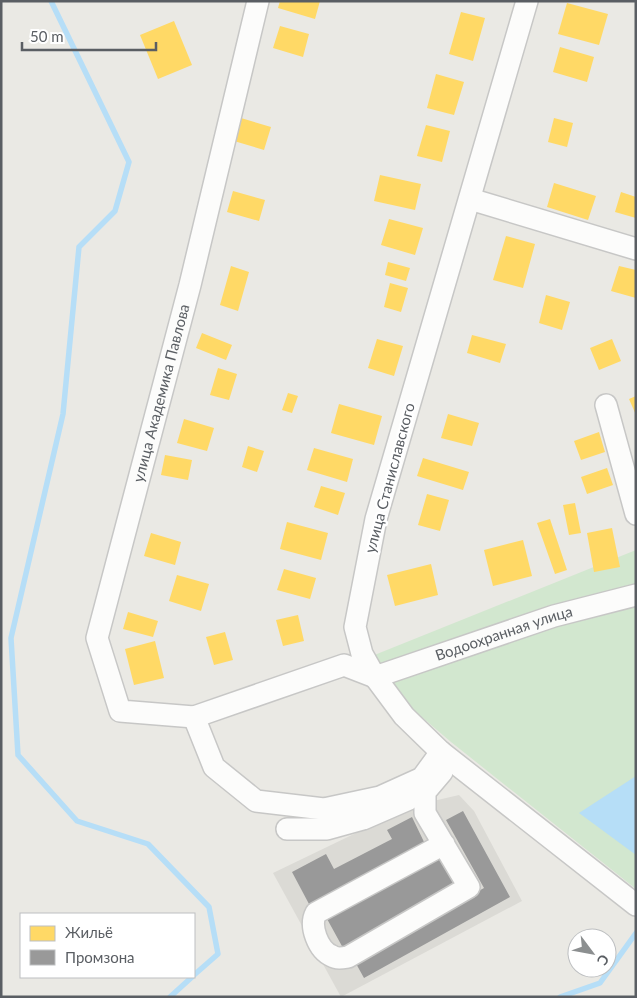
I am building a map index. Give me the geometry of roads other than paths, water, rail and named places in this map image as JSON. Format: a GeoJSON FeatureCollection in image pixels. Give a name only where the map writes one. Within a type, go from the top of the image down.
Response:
{"type":"FeatureCollection","features":[{"type":"Feature","properties":{"kind":"street","name":"улица Академика Павлова"},"geometry":{"type":"LineString","coordinates":[[194,717],[120,711],[97,638],[190,285],[258,1]]}},
{"type":"Feature","properties":{"kind":"street","name":"улица Станиславского"},"geometry":{"type":"LineString","coordinates":[[527,1],[376,519],[355,627],[362,654],[375,676],[404,716],[446,757],[636,905]]}},
{"type":"Feature","properties":{"kind":"street"},"geometry":{"type":"LineString","coordinates":[[470,199],[636,249]]}},
{"type":"Feature","properties":{"kind":"street"},"geometry":{"type":"LineString","coordinates":[[606,405],[636,514]]}},
{"type":"Feature","properties":{"kind":"street","name":"Водоохранная улица"},"geometry":{"type":"LineString","coordinates":[[375,676],[554,616],[636,595]]}},
{"type":"Feature","properties":{"kind":"street"},"geometry":{"type":"LineString","coordinates":[[375,676],[344,665],[194,717],[214,767],[256,801],[324,810],[380,797],[422,778],[446,757]]}},
{"type":"Feature","properties":{"kind":"street"},"geometry":{"type":"LineString","coordinates":[[444,844],[316,913],[314,922],[317,939],[327,953],[332,957],[348,957],[469,887],[444,844],[425,813],[425,792],[446,757]]}},
{"type":"Feature","properties":{"kind":"street"},"geometry":{"type":"LineString","coordinates":[[287,829],[327,829],[388,810],[425,792]]}},
{"type":"Feature","properties":{"kind":"water"},"geometry":{"type":"Polygon","coordinates":[[[636,776],[636,855],[579,813],[636,776]]]}},
{"type":"Feature","properties":{"kind":"waterway"},"geometry":{"type":"LineString","coordinates":[[51,1],[129,162],[115,211],[79,247],[63,414],[11,638],[18,755],[77,821],[148,844],[209,907],[218,954],[195,974]]}},
{"type":"Feature","properties":{"kind":"waterway"},"geometry":{"type":"LineString","coordinates":[[560,997],[600,983],[636,933]]}},
{"type":"Feature","properties":{"kind":"waterway"},"geometry":{"type":"LineString","coordinates":[[170,997],[191,978]]}}]}
